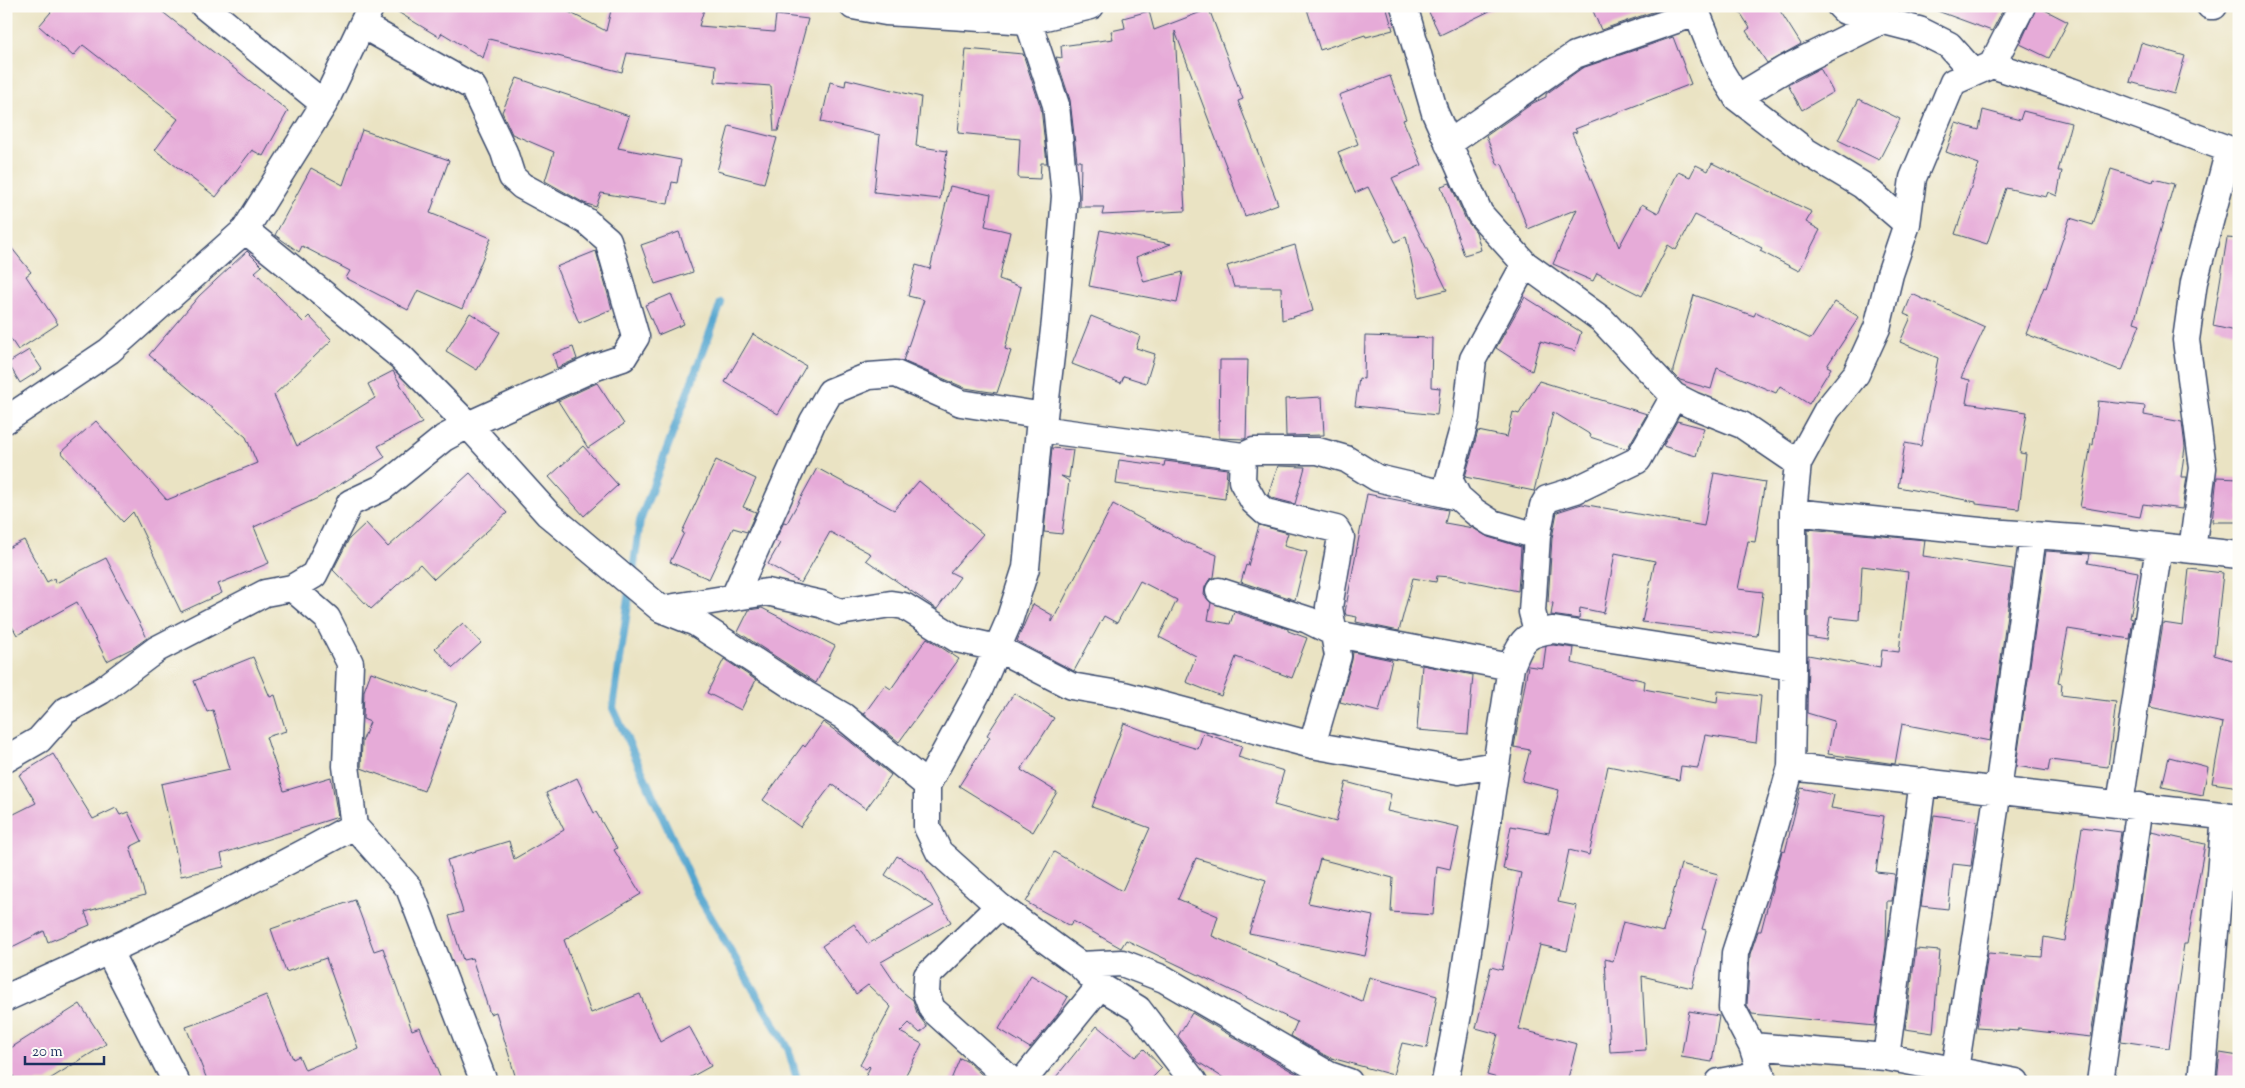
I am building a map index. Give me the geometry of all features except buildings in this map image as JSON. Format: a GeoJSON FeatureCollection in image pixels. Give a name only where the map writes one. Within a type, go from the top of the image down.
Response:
{"type":"FeatureCollection","features":[{"type":"Feature","properties":{"kind":"street"},"geometry":{"type":"LineString","coordinates":[[204,6],[324,104]]}},
{"type":"Feature","properties":{"kind":"street"},"geometry":{"type":"LineString","coordinates":[[853,6],[1028,21],[1091,6]]}},
{"type":"Feature","properties":{"kind":"street"},"geometry":{"type":"LineString","coordinates":[[1404,6],[1435,113],[1480,214],[1525,264],[1601,318],[1674,396],[1742,425],[1798,463]]}},
{"type":"Feature","properties":{"kind":"street"},"geometry":{"type":"LineString","coordinates":[[1840,6],[1845,11],[1919,30],[1949,45],[1982,68],[2071,91],[2234,151],[2194,282],[2186,340],[2203,468],[2192,550]]}},
{"type":"Feature","properties":{"kind":"street"},"geometry":{"type":"LineString","coordinates":[[1719,1082],[1762,1078],[1752,1046],[1732,1008],[1735,954],[1758,885],[1791,767],[1793,667],[1792,512],[1798,463],[1827,410],[1856,374],[1877,328],[1890,274],[1906,224],[1913,178],[1953,82],[1982,68],[2022,6]]}},
{"type":"Feature","properties":{"kind":"street"},"geometry":{"type":"LineString","coordinates":[[1448,144],[1575,55],[1695,10],[1720,70],[1737,98],[1807,152],[1875,195],[1906,224]]}},
{"type":"Feature","properties":{"kind":"street"},"geometry":{"type":"LineString","coordinates":[[6,420],[108,351],[245,230],[324,104],[366,15],[473,87],[504,152],[512,177],[522,186],[586,221],[608,240],[636,337],[623,358],[596,367],[468,425],[444,438],[382,488],[350,503],[314,575],[292,588],[265,593],[157,649],[101,691],[65,711],[39,740],[6,759]]}},
{"type":"Feature","properties":{"kind":"street"},"geometry":{"type":"LineString","coordinates":[[1737,98],[1785,69],[1883,20]]}},
{"type":"Feature","properties":{"kind":"street"},"geometry":{"type":"LineString","coordinates":[[1028,21],[1056,105],[1064,196],[1054,321],[1026,568],[1009,621],[980,688],[927,785],[927,827],[939,852],[999,906],[1080,965],[1100,986],[1138,1009],[1194,1082]]}},
{"type":"Feature","properties":{"kind":"street"},"geometry":{"type":"LineString","coordinates":[[1875,195],[1902,185],[1913,178]]}},
{"type":"Feature","properties":{"kind":"street"},"geometry":{"type":"LineString","coordinates":[[245,230],[401,357],[468,425],[548,514],[661,609],[696,623],[805,694],[843,716],[927,785]]}},
{"type":"Feature","properties":{"kind":"street"},"geometry":{"type":"LineString","coordinates":[[1525,264],[1473,359],[1466,418],[1449,479],[1458,497],[1475,512],[1492,522],[1537,536]]}},
{"type":"Feature","properties":{"kind":"street"},"geometry":{"type":"LineString","coordinates":[[734,597],[813,421],[830,392],[869,376],[896,374],[961,403],[1042,422],[1243,456],[1254,451],[1318,451],[1346,458],[1377,478],[1458,497]]}},
{"type":"Feature","properties":{"kind":"street"},"geometry":{"type":"LineString","coordinates":[[1537,631],[1532,612],[1537,536],[1543,506],[1547,499],[1576,490],[1638,460],[1674,396]]}},
{"type":"Feature","properties":{"kind":"street"},"geometry":{"type":"LineString","coordinates":[[1243,456],[1242,481],[1254,502],[1264,512],[1336,529],[1342,536],[1329,607],[1336,634],[1338,656],[1312,745]]}},
{"type":"Feature","properties":{"kind":"street"},"geometry":{"type":"LineString","coordinates":[[1792,512],[2239,555]]}},
{"type":"Feature","properties":{"kind":"street"},"geometry":{"type":"LineString","coordinates":[[1955,1070],[1998,790],[2033,536]]}},
{"type":"Feature","properties":{"kind":"street"},"geometry":{"type":"LineString","coordinates":[[2100,1082],[2159,547]]}},
{"type":"Feature","properties":{"kind":"street"},"geometry":{"type":"LineString","coordinates":[[292,588],[328,618],[350,664],[346,766],[354,826],[409,888],[484,1082]]}},
{"type":"Feature","properties":{"kind":"street"},"geometry":{"type":"LineString","coordinates":[[1220,590],[1308,620],[1336,634],[1511,666]]}},
{"type":"Feature","properties":{"kind":"street"},"geometry":{"type":"LineString","coordinates":[[661,609],[767,592],[820,604],[840,612],[891,604],[904,606],[957,639],[997,648],[1071,686],[1124,695],[1312,745],[1459,771],[1496,765]]}},
{"type":"Feature","properties":{"kind":"street"},"geometry":{"type":"LineString","coordinates":[[1445,1082],[1459,1009],[1511,666],[1521,641],[1537,631],[1554,630],[1793,667]]}},
{"type":"Feature","properties":{"kind":"street"},"geometry":{"type":"LineString","coordinates":[[1791,767],[2232,817],[2202,1082]]}},
{"type":"Feature","properties":{"kind":"street"},"geometry":{"type":"LineString","coordinates":[[1886,1057],[1923,781]]}},
{"type":"Feature","properties":{"kind":"street"},"geometry":{"type":"LineString","coordinates":[[6,998],[109,952],[232,892],[354,826]]}},
{"type":"Feature","properties":{"kind":"street"},"geometry":{"type":"LineString","coordinates":[[999,906],[927,976],[926,993],[932,1009],[1013,1082]]}},
{"type":"Feature","properties":{"kind":"street"},"geometry":{"type":"LineString","coordinates":[[109,952],[176,1082]]}},
{"type":"Feature","properties":{"kind":"street"},"geometry":{"type":"LineString","coordinates":[[1080,965],[1122,962],[1164,979],[1329,1075],[1349,1082]]}},
{"type":"Feature","properties":{"kind":"street"},"geometry":{"type":"LineString","coordinates":[[1022,1082],[1100,986]]}},
{"type":"Feature","properties":{"kind":"street"},"geometry":{"type":"LineString","coordinates":[[1752,1046],[1886,1057],[1926,1073],[1955,1070],[2016,1082]]}},
{"type":"Feature","properties":{"kind":"waterway"},"geometry":{"type":"LineString","coordinates":[[632,579],[640,521],[721,303]]}},
{"type":"Feature","properties":{"kind":"waterway"},"geometry":{"type":"LineString","coordinates":[[630,590],[613,708],[699,897],[788,1048],[798,1082]]}}]}
